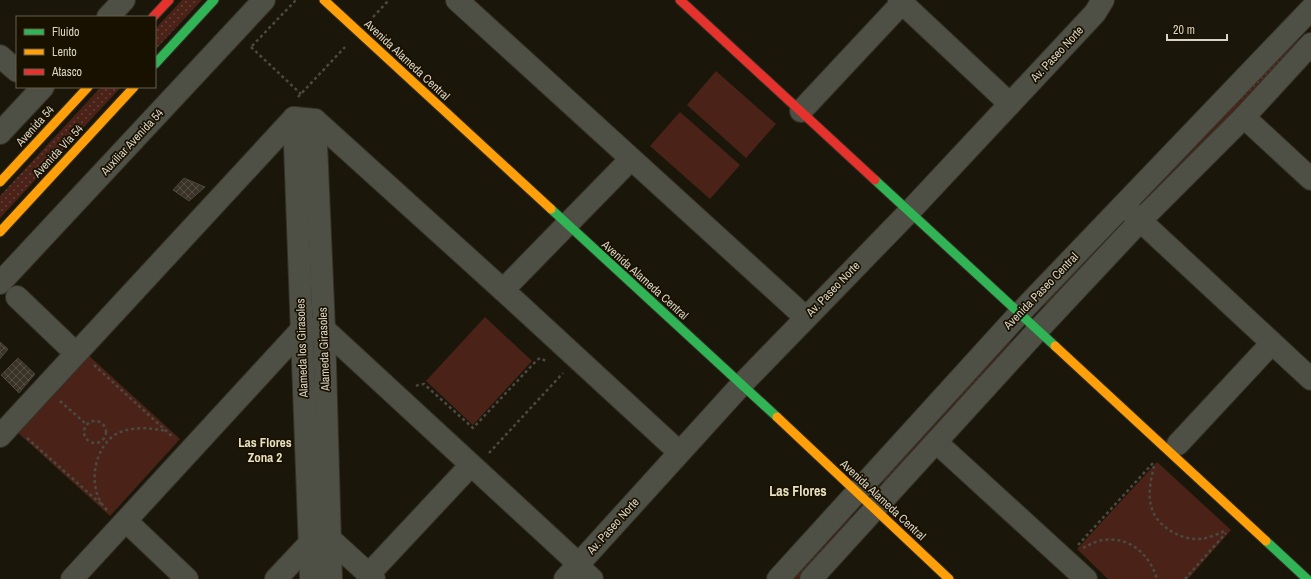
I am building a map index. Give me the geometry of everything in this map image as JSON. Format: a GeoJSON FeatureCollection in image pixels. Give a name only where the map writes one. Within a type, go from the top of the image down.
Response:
{"type":"FeatureCollection","features":[{"type":"Feature","properties":{"kind":"street"},"geometry":{"type":"LineString","coordinates":[[109,16],[124,0]]}},
{"type":"Feature","properties":{"kind":"street"},"geometry":{"type":"LineString","coordinates":[[154,16],[169,0]]}},
{"type":"Feature","properties":{"kind":"street"},"geometry":{"type":"LineString","coordinates":[[156,63],[214,0]]}},
{"type":"Feature","properties":{"kind":"street","name":"Auxiliar Avenida 54"},"geometry":{"type":"LineString","coordinates":[[0,283],[264,0]]}},
{"type":"Feature","properties":{"kind":"street","name":"Avenida Alameda Central"},"geometry":{"type":"LineString","coordinates":[[324,0],[566,224],[742,384],[949,579]]}},
{"type":"Feature","properties":{"kind":"street"},"geometry":{"type":"LineString","coordinates":[[457,0],[805,317]]}},
{"type":"Feature","properties":{"kind":"street"},"geometry":{"type":"LineString","coordinates":[[680,0],[1307,579]]}},
{"type":"Feature","properties":{"kind":"street","name":"Av. Paseo Norte"},"geometry":{"type":"LineString","coordinates":[[578,575],[679,452],[805,317],[909,212],[1095,13],[1103,0]]}},
{"type":"Feature","properties":{"kind":"street"},"geometry":{"type":"LineString","coordinates":[[1300,0],[1311,9]]}},
{"type":"Feature","properties":{"kind":"street"},"geometry":{"type":"LineString","coordinates":[[801,111],[901,2],[1010,104]]}},
{"type":"Feature","properties":{"kind":"street","name":"Avenida Paseo Central"},"geometry":{"type":"LineString","coordinates":[[778,579],[1019,314],[1311,9]]}},
{"type":"Feature","properties":{"kind":"street","name":"Avenida Paseo Central"},"geometry":{"type":"LineString","coordinates":[[812,578],[1140,221],[1244,117],[1311,44]]}},
{"type":"Feature","properties":{"kind":"street"},"geometry":{"type":"LineString","coordinates":[[0,56],[16,70]]}},
{"type":"Feature","properties":{"kind":"street"},"geometry":{"type":"LineString","coordinates":[[0,133],[39,88]]}},
{"type":"Feature","properties":{"kind":"street","name":"Avenida 54"},"geometry":{"type":"LineString","coordinates":[[0,182],[87,88]]}},
{"type":"Feature","properties":{"kind":"street","name":"Avenida Vía 54"},"geometry":{"type":"LineString","coordinates":[[0,232],[133,88]]}},
{"type":"Feature","properties":{"kind":"street"},"geometry":{"type":"LineString","coordinates":[[1244,117],[1311,179]]}},
{"type":"Feature","properties":{"kind":"street"},"geometry":{"type":"LineString","coordinates":[[0,436],[305,119],[503,290],[679,452]]}},
{"type":"Feature","properties":{"kind":"street","name":"Alameda los Girasoles"},"geometry":{"type":"LineString","coordinates":[[305,119],[302,329],[319,541],[311,579]]}},
{"type":"Feature","properties":{"kind":"street","name":"Alameda Girasoles"},"geometry":{"type":"LineString","coordinates":[[305,119],[324,330],[319,541],[331,579]]}},
{"type":"Feature","properties":{"kind":"street"},"geometry":{"type":"LineString","coordinates":[[503,290],[631,159]]}},
{"type":"Feature","properties":{"kind":"street"},"geometry":{"type":"LineString","coordinates":[[1123,206],[1311,379]]}},
{"type":"Feature","properties":{"kind":"street"},"geometry":{"type":"LineString","coordinates":[[17,297],[67,344]]}},
{"type":"Feature","properties":{"kind":"street"},"geometry":{"type":"LineString","coordinates":[[72,579],[117,516],[302,329],[324,330],[479,460],[570,556],[578,575]]}},
{"type":"Feature","properties":{"kind":"street"},"geometry":{"type":"LineString","coordinates":[[1178,444],[1272,343]]}},
{"type":"Feature","properties":{"kind":"street"},"geometry":{"type":"LineString","coordinates":[[936,442],[1086,579]]}},
{"type":"Feature","properties":{"kind":"street"},"geometry":{"type":"LineString","coordinates":[[276,579],[319,541],[371,577],[479,460]]}},
{"type":"Feature","properties":{"kind":"street"},"geometry":{"type":"LineString","coordinates":[[117,516],[187,579]]}},
{"type":"Feature","properties":{"kind":"path"},"geometry":{"type":"LineString","coordinates":[[296,0],[251,47],[301,94]]}},
{"type":"Feature","properties":{"kind":"path"},"geometry":{"type":"LineString","coordinates":[[415,388],[418,385],[424,384],[473,428],[537,360],[540,358],[553,364]]}},
{"type":"Feature","properties":{"kind":"path"},"geometry":{"type":"LineString","coordinates":[[92,363],[176,439]]}},
{"type":"Feature","properties":{"kind":"path"},"geometry":{"type":"LineString","coordinates":[[479,460],[564,372],[560,368]]}},
{"type":"Feature","properties":{"kind":"path"},"geometry":{"type":"LineString","coordinates":[[93,421],[101,422],[106,428],[106,435],[104,439],[98,444],[88,441],[84,435],[84,428],[86,424],[93,421]]}},
{"type":"Feature","properties":{"kind":"path"},"geometry":{"type":"LineString","coordinates":[[104,507],[98,494],[95,477],[99,454],[108,442],[116,434],[133,429],[148,428],[167,431]]}},
{"type":"Feature","properties":{"kind":"path"},"geometry":{"type":"LineString","coordinates":[[25,436],[104,507],[117,516]]}},
{"type":"Feature","properties":{"kind":"path"},"geometry":{"type":"LineString","coordinates":[[104,439],[108,442]]}},
{"type":"Feature","properties":{"kind":"path"},"geometry":{"type":"LineString","coordinates":[[1073,550],[1156,460],[1150,492],[1152,509],[1159,521],[1174,533],[1193,539],[1200,539],[1226,530]]}},
{"type":"Feature","properties":{"kind":"path"},"geometry":{"type":"LineString","coordinates":[[1185,579],[1231,528]]}},
{"type":"Feature","properties":{"kind":"path"},"geometry":{"type":"LineString","coordinates":[[1079,550],[1104,540],[1114,540],[1130,544],[1139,549],[1148,559],[1153,567],[1157,579]]}},
{"type":"Feature","properties":{"kind":"shaded area"},"geometry":{"type":"Polygon","coordinates":[[[182,0],[202,0],[156,49],[156,28],[182,0]]]}},
{"type":"Feature","properties":{"kind":"shaded area"},"geometry":{"type":"Polygon","coordinates":[[[1296,36],[1302,41],[1149,200],[1144,195],[1296,36]]]}},
{"type":"Feature","properties":{"kind":"shaded area"},"geometry":{"type":"Polygon","coordinates":[[[716,71],[776,124],[746,158],[687,105],[716,71]]]}},
{"type":"Feature","properties":{"kind":"shaded area"},"geometry":{"type":"Polygon","coordinates":[[[100,88],[120,88],[0,218],[0,196],[100,88]]]}},
{"type":"Feature","properties":{"kind":"shaded area"},"geometry":{"type":"Polygon","coordinates":[[[680,112],[740,165],[710,199],[650,146],[680,112]]]}},
{"type":"Feature","properties":{"kind":"shaded area"},"geometry":{"type":"Polygon","coordinates":[[[1111,229],[1117,235],[1048,307],[1042,302],[1111,229]]]}},
{"type":"Feature","properties":{"kind":"shaded area"},"geometry":{"type":"Polygon","coordinates":[[[485,317],[532,361],[473,425],[426,381],[485,317]]]}},
{"type":"Feature","properties":{"kind":"shaded area"},"geometry":{"type":"Polygon","coordinates":[[[1008,339],[1013,344],[885,484],[879,479],[1008,339]]]}},
{"type":"Feature","properties":{"kind":"shaded area"},"geometry":{"type":"Polygon","coordinates":[[[87,354],[180,439],[110,516],[16,431],[87,354]]]}},
{"type":"Feature","properties":{"kind":"shaded area"},"geometry":{"type":"Polygon","coordinates":[[[1157,462],[1231,530],[1188,579],[1108,579],[1077,549],[1157,462]]]}},
{"type":"Feature","properties":{"kind":"shaded area"},"geometry":{"type":"Polygon","coordinates":[[[848,514],[853,519],[799,579],[789,579],[848,514]]]}},
{"type":"Feature","properties":{"kind":"building"},"geometry":{"type":"Polygon","coordinates":[[[184,178],[205,187],[189,201],[173,190],[184,178]]]}},
{"type":"Feature","properties":{"kind":"building"},"geometry":{"type":"Polygon","coordinates":[[[0,342],[8,349],[0,359],[0,342]]]}},
{"type":"Feature","properties":{"kind":"building"},"geometry":{"type":"Polygon","coordinates":[[[18,358],[35,374],[19,393],[1,375],[18,358]]]}},
{"type":"Feature","properties":{"kind":"traffic: fast"},"geometry":{"type":"LineString","coordinates":[[156,63],[214,0]]}},
{"type":"Feature","properties":{"kind":"traffic: fast"},"geometry":{"type":"LineString","coordinates":[[875,180],[1055,346]]}},
{"type":"Feature","properties":{"kind":"traffic: fast"},"geometry":{"type":"LineString","coordinates":[[551,209],[777,417]]}},
{"type":"Feature","properties":{"kind":"traffic: fast"},"geometry":{"type":"LineString","coordinates":[[1266,541],[1307,579]]}},
{"type":"Feature","properties":{"kind":"traffic: slow"},"geometry":{"type":"LineString","coordinates":[[324,0],[551,209]]}},
{"type":"Feature","properties":{"kind":"traffic: slow"},"geometry":{"type":"LineString","coordinates":[[0,182],[87,88]]}},
{"type":"Feature","properties":{"kind":"traffic: slow"},"geometry":{"type":"LineString","coordinates":[[0,232],[133,88]]}},
{"type":"Feature","properties":{"kind":"traffic: slow"},"geometry":{"type":"LineString","coordinates":[[1055,346],[1266,541]]}},
{"type":"Feature","properties":{"kind":"traffic: slow"},"geometry":{"type":"LineString","coordinates":[[777,417],[949,579]]}},
{"type":"Feature","properties":{"kind":"traffic: jam"},"geometry":{"type":"LineString","coordinates":[[154,16],[169,0]]}},
{"type":"Feature","properties":{"kind":"traffic: jam"},"geometry":{"type":"LineString","coordinates":[[680,0],[875,180]]}},
{"type":"Feature","properties":{"kind":"district","name":"Las Flores Zona 2"},"geometry":{"type":"Point","coordinates":[265,450]}},
{"type":"Feature","properties":{"kind":"district","name":"Las Flores"},"geometry":{"type":"Point","coordinates":[798,491]}}]}
